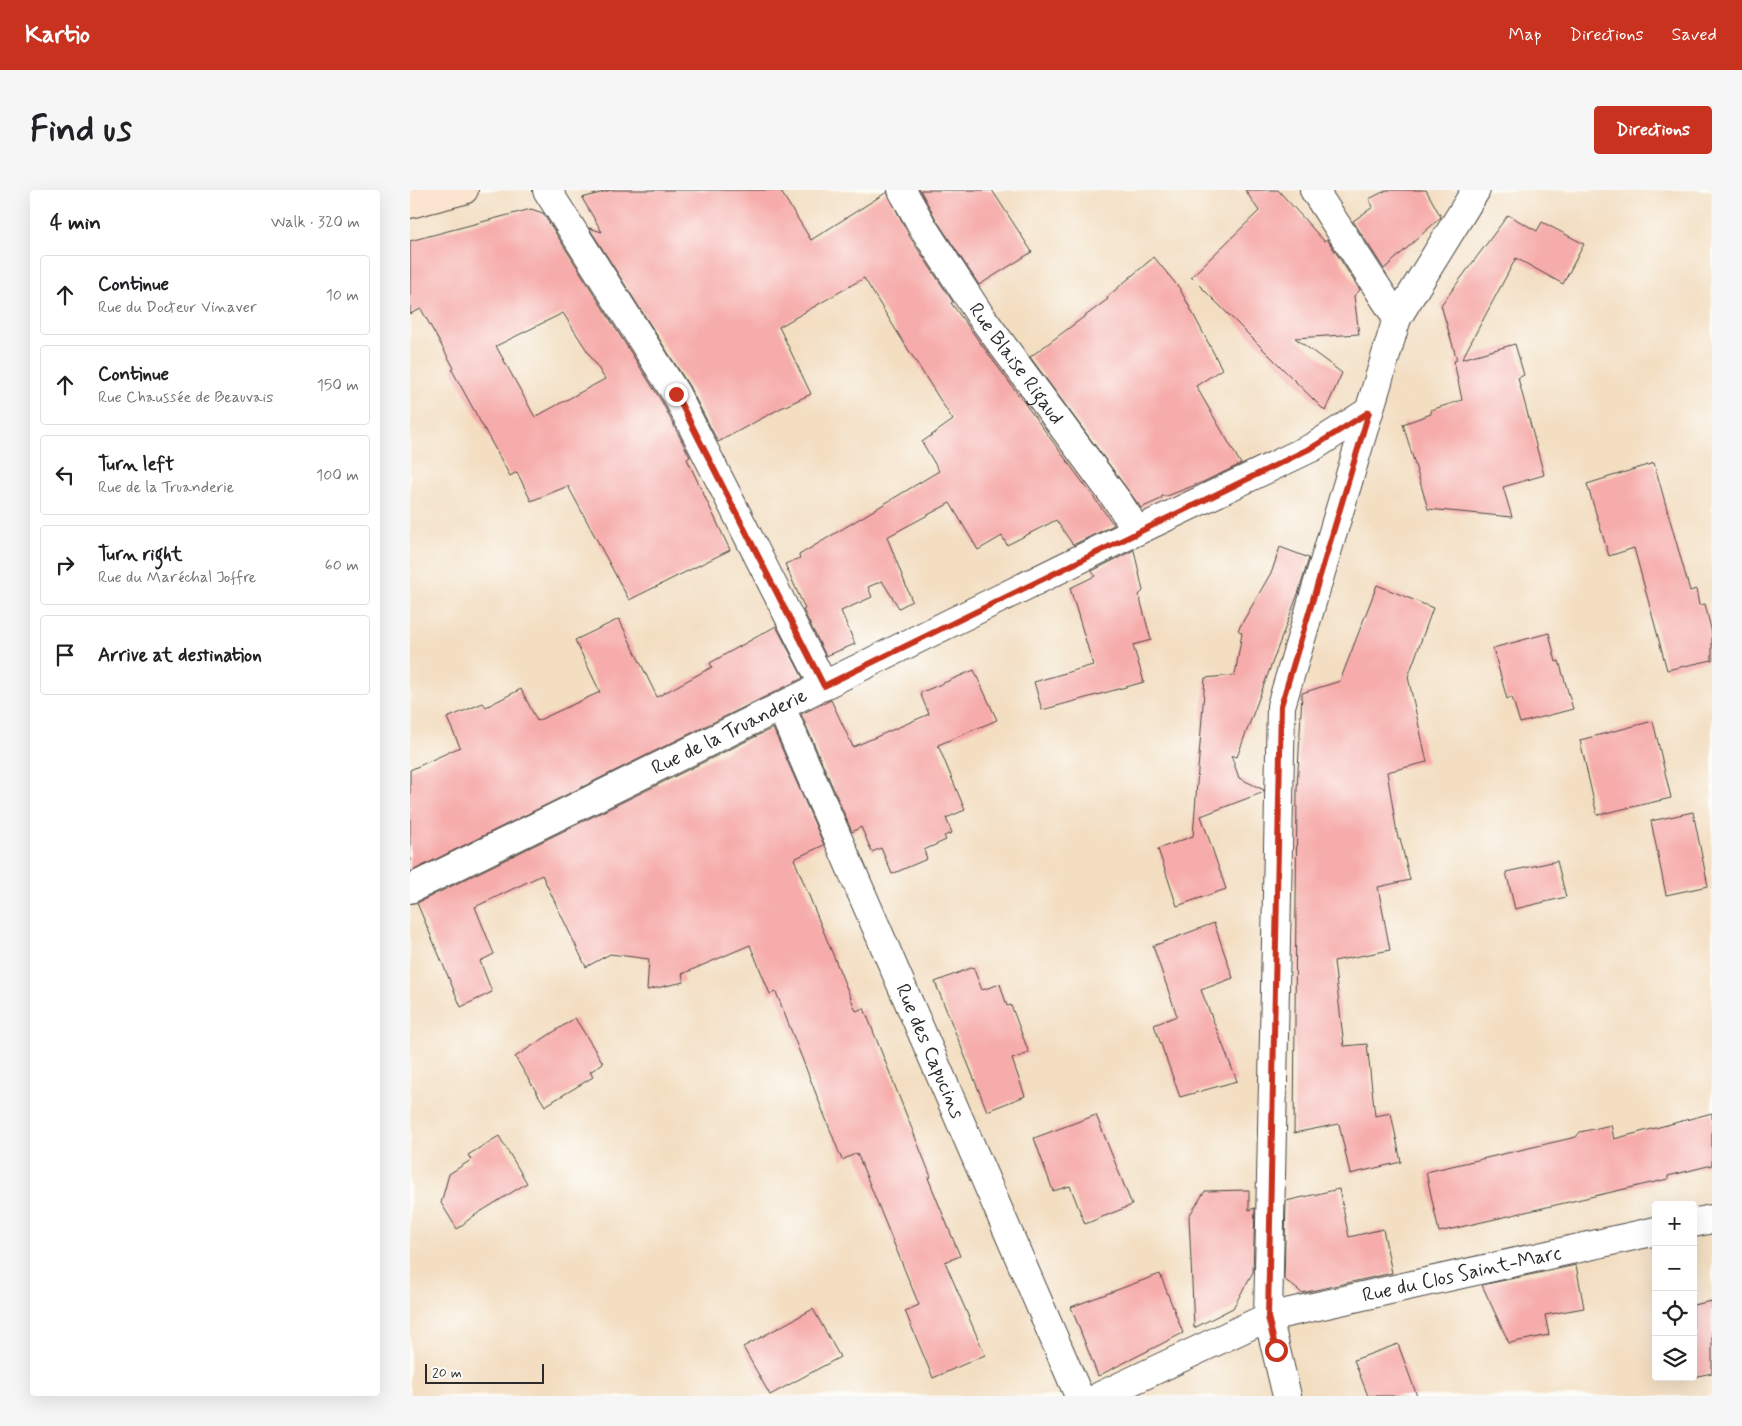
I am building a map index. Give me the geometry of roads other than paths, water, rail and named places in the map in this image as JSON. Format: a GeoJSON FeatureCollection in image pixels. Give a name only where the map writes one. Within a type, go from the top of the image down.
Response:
{"type":"FeatureCollection","features":[{"type":"Feature","properties":{"kind":"main road"},"geometry":{"type":"LineString","coordinates":[[410,204],[464,190]]}},
{"type":"Feature","properties":{"kind":"street"},"geometry":{"type":"LineString","coordinates":[[547,190],[676,394],[824,686]]}},
{"type":"Feature","properties":{"kind":"street","name":"Rue Blaise Rigaud"},"geometry":{"type":"LineString","coordinates":[[902,190],[924,229],[980,316],[1119,503],[1137,531]]}},
{"type":"Feature","properties":{"kind":"street"},"geometry":{"type":"LineString","coordinates":[[1314,190],[1397,318]]}},
{"type":"Feature","properties":{"kind":"street"},"geometry":{"type":"LineString","coordinates":[[1287,1396],[1268,1317],[1281,706],[1397,318],[1476,190]]}},
{"type":"Feature","properties":{"kind":"street","name":"Rue de la Truanderie"},"geometry":{"type":"LineString","coordinates":[[410,889],[1137,531],[1313,447],[1369,412]]}},
{"type":"Feature","properties":{"kind":"street","name":"Rue des Capucins"},"geometry":{"type":"LineString","coordinates":[[781,707],[1080,1396]]}},
{"type":"Feature","properties":{"kind":"street"},"geometry":{"type":"LineString","coordinates":[[1697,1222],[1712,1219]]}},
{"type":"Feature","properties":{"kind":"street","name":"Rue du Clos Saint-Marc"},"geometry":{"type":"LineString","coordinates":[[1100,1396],[1268,1317],[1652,1232]]}}]}
